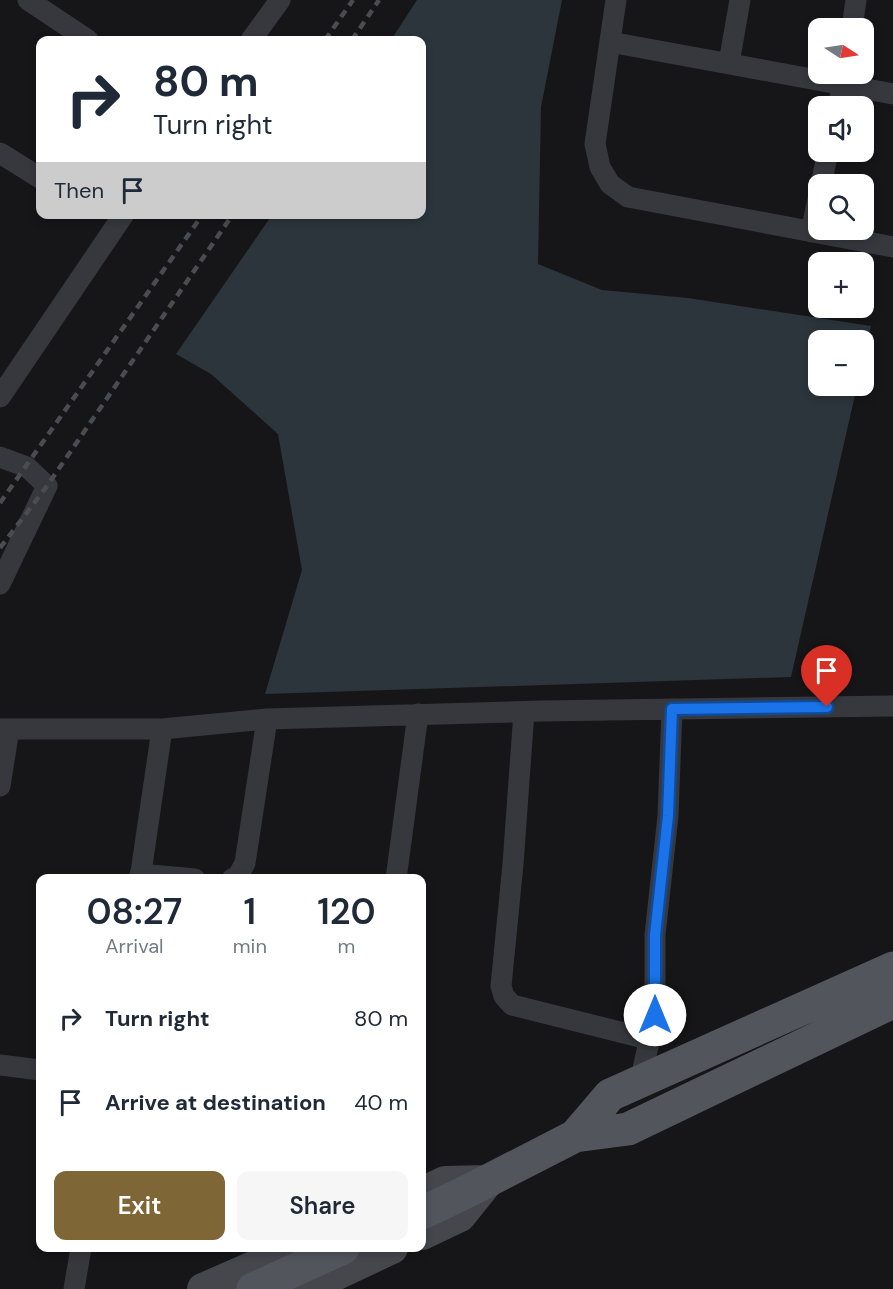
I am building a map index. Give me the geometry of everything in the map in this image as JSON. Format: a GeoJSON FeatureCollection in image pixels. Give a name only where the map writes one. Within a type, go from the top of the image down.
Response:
{"type":"FeatureCollection","features":[{"type":"Feature","properties":{"kind":"main road"},"geometry":{"type":"LineString","coordinates":[[575,1136],[610,1095],[893,968]]}},
{"type":"Feature","properties":{"kind":"main road"},"geometry":{"type":"LineString","coordinates":[[426,1211],[575,1136],[628,1129],[893,1002]]}},
{"type":"Feature","properties":{"kind":"main road"},"geometry":{"type":"LineString","coordinates":[[253,1289],[334,1252]]}},
{"type":"Feature","properties":{"kind":"street"},"geometry":{"type":"LineString","coordinates":[[28,0],[82,36]]}},
{"type":"Feature","properties":{"kind":"street"},"geometry":{"type":"LineString","coordinates":[[616,0],[595,144],[600,167],[610,184],[628,196],[808,231]]}},
{"type":"Feature","properties":{"kind":"street"},"geometry":{"type":"LineString","coordinates":[[729,63],[740,0]]}},
{"type":"Feature","properties":{"kind":"street"},"geometry":{"type":"LineString","coordinates":[[853,18],[856,0]]}},
{"type":"Feature","properties":{"kind":"street"},"geometry":{"type":"LineString","coordinates":[[254,36],[275,2]]}},
{"type":"Feature","properties":{"kind":"street"},"geometry":{"type":"LineString","coordinates":[[610,42],[808,74]]}},
{"type":"Feature","properties":{"kind":"street"},"geometry":{"type":"LineString","coordinates":[[860,84],[893,94]]}},
{"type":"Feature","properties":{"kind":"street"},"geometry":{"type":"LineString","coordinates":[[0,153],[36,176]]}},
{"type":"Feature","properties":{"kind":"street"},"geometry":{"type":"LineString","coordinates":[[0,397],[116,219]]}},
{"type":"Feature","properties":{"kind":"street"},"geometry":{"type":"LineString","coordinates":[[855,240],[893,247]]}},
{"type":"Feature","properties":{"kind":"street"},"geometry":{"type":"LineString","coordinates":[[0,457],[27,467],[47,486],[0,584]]}},
{"type":"Feature","properties":{"kind":"street"},"geometry":{"type":"LineString","coordinates":[[0,786],[4,729],[162,729],[267,719],[418,714],[893,706]]}},
{"type":"Feature","properties":{"kind":"street"},"geometry":{"type":"LineString","coordinates":[[640,1082],[655,1015],[655,935],[668,816],[672,709]]}},
{"type":"Feature","properties":{"kind":"street"},"geometry":{"type":"LineString","coordinates":[[524,712],[501,986],[504,996],[513,1005],[648,1039]]}},
{"type":"Feature","properties":{"kind":"street"},"geometry":{"type":"LineString","coordinates":[[397,874],[418,714]]}},
{"type":"Feature","properties":{"kind":"street"},"geometry":{"type":"LineString","coordinates":[[239,874],[245,863],[267,719]]}},
{"type":"Feature","properties":{"kind":"street"},"geometry":{"type":"LineString","coordinates":[[140,874],[162,729]]}},
{"type":"Feature","properties":{"kind":"street"},"geometry":{"type":"LineString","coordinates":[[0,1065],[36,1070]]}},
{"type":"Feature","properties":{"kind":"street"},"geometry":{"type":"LineString","coordinates":[[426,1191],[445,1182],[478,1186],[460,1216],[426,1232]]}},
{"type":"Feature","properties":{"kind":"street"},"geometry":{"type":"LineString","coordinates":[[74,1289],[80,1252]]}},
{"type":"Feature","properties":{"kind":"street"},"geometry":{"type":"LineString","coordinates":[[203,1289],[287,1252]]}},
{"type":"Feature","properties":{"kind":"street"},"geometry":{"type":"LineString","coordinates":[[305,1289],[384,1252]]}},
{"type":"Feature","properties":{"kind":"shaded area"},"geometry":{"type":"Polygon","coordinates":[[[417,0],[562,0],[541,107],[538,264],[602,290],[688,298],[871,326],[870,330],[808,330],[808,396],[855,396],[791,677],[265,694],[302,570],[278,434],[211,374],[176,354],[269,219],[426,219],[426,36],[394,36],[417,0]]]}},
{"type":"Feature","properties":{"kind":"railway"},"geometry":{"type":"LineString","coordinates":[[328,36],[353,0]]}},
{"type":"Feature","properties":{"kind":"railway"},"geometry":{"type":"LineString","coordinates":[[355,36],[379,0]]}},
{"type":"Feature","properties":{"kind":"railway"},"geometry":{"type":"LineString","coordinates":[[0,503],[199,219]]}},
{"type":"Feature","properties":{"kind":"railway"},"geometry":{"type":"LineString","coordinates":[[0,548],[47,486],[230,219]]}},
{"type":"Feature","properties":{"kind":"route"},"geometry":{"type":"LineString","coordinates":[[655,1015],[655,935],[668,816],[672,709],[827,707]]}}]}
